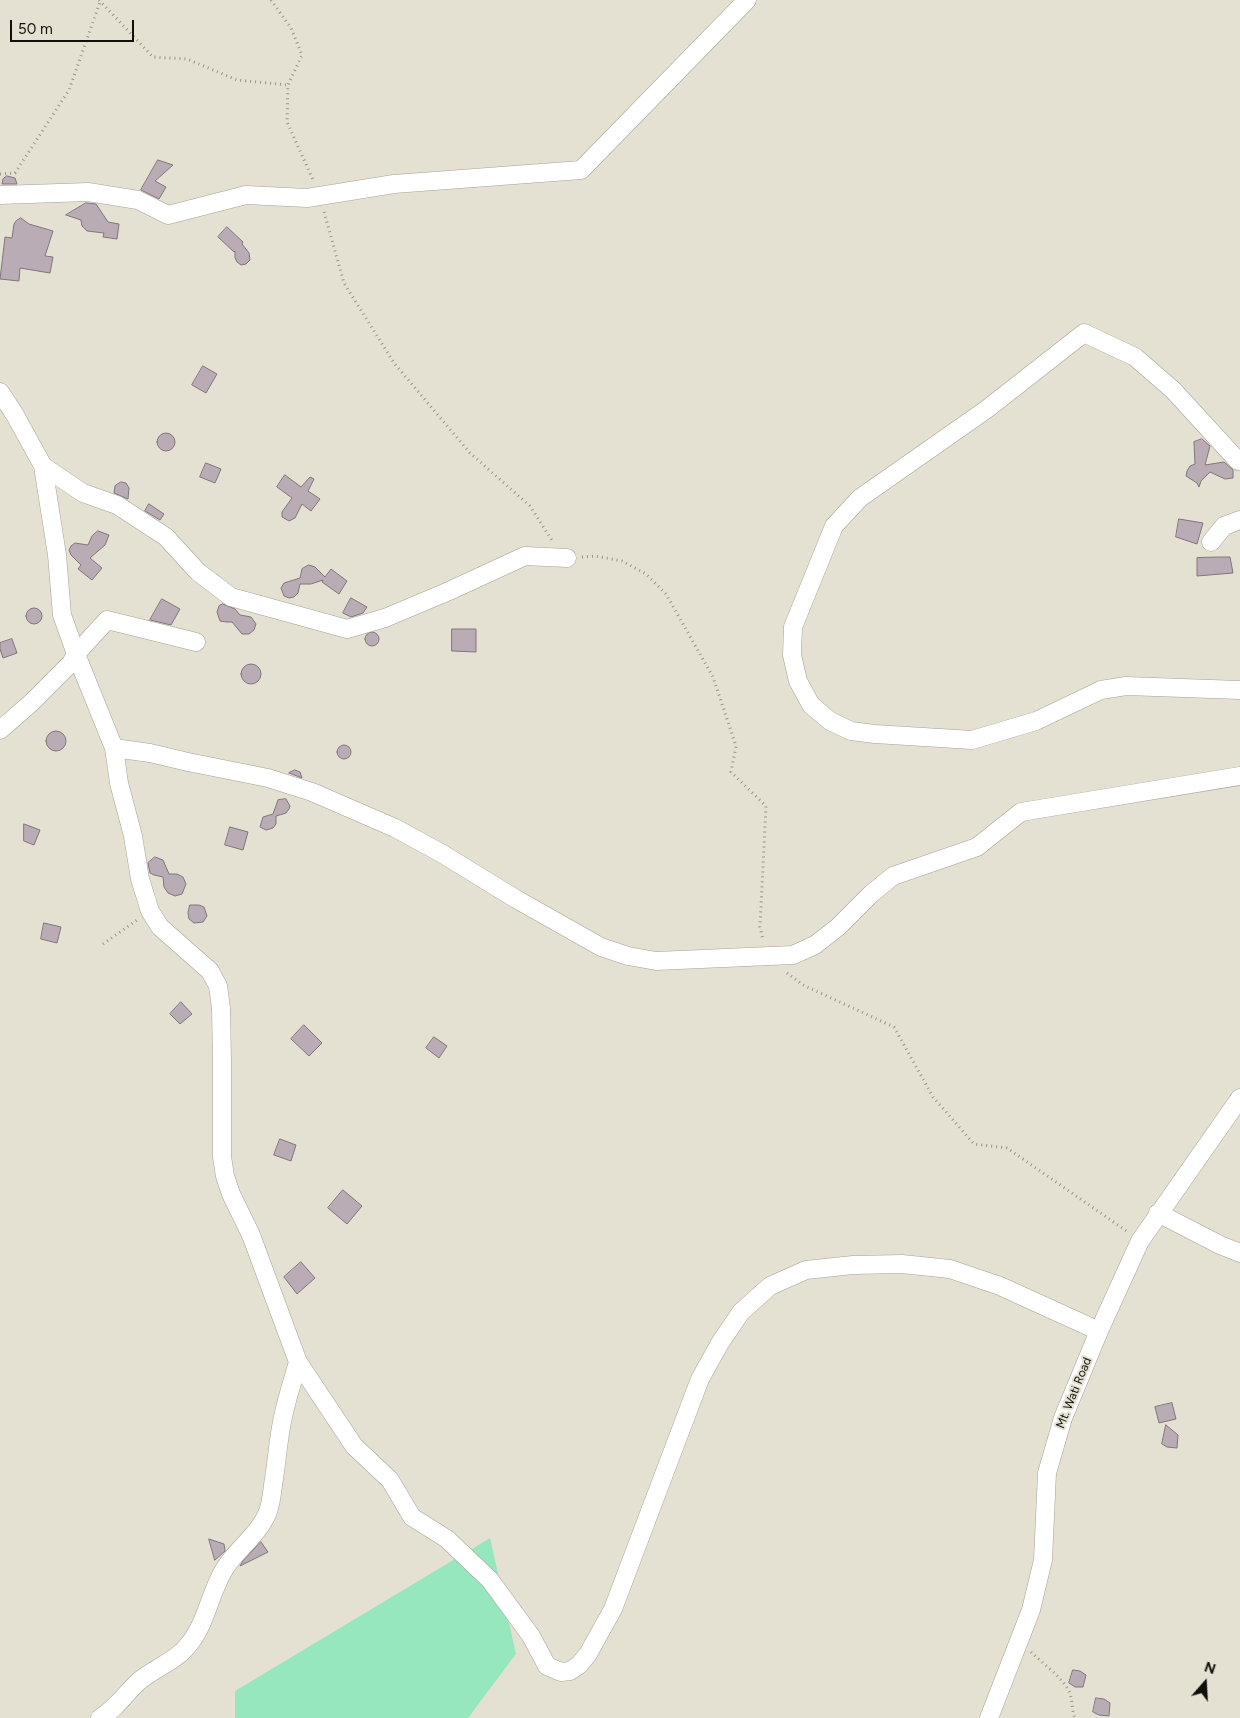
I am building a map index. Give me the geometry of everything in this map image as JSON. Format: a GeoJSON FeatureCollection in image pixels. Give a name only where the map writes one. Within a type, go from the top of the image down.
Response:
{"type":"FeatureCollection","features":[{"type":"Feature","properties":{"kind":"street"},"geometry":{"type":"LineString","coordinates":[[0,195],[88,192],[138,200],[168,215],[246,195],[307,198],[394,184],[581,170],[747,0]]}},
{"type":"Feature","properties":{"kind":"street"},"geometry":{"type":"LineString","coordinates":[[1240,461],[1173,390],[1136,357],[1084,333],[987,409],[860,498],[834,526],[793,627],[792,655],[798,681],[811,705],[830,721],[851,731],[875,734],[972,740],[1036,721],[1101,690],[1126,686],[1240,690]]}},
{"type":"Feature","properties":{"kind":"street"},"geometry":{"type":"LineString","coordinates":[[0,392],[16,415],[43,466],[57,555],[62,615],[114,748],[119,783],[133,836],[140,879],[150,911],[160,927],[210,971],[218,986],[221,1008],[222,1157],[225,1176],[231,1194],[251,1235],[298,1362],[354,1446],[390,1480],[412,1517],[447,1539],[485,1574],[531,1636],[547,1666],[561,1672],[570,1671],[579,1665],[588,1654],[613,1609],[700,1379],[720,1343],[741,1312],[770,1286],[806,1270],[853,1264],[902,1264],[950,1269],[1000,1286],[1099,1331]]}},
{"type":"Feature","properties":{"kind":"street"},"geometry":{"type":"LineString","coordinates":[[43,466],[83,493],[117,505],[166,537],[198,572],[231,597],[347,629],[394,614],[525,556],[567,558]]}},
{"type":"Feature","properties":{"kind":"street"},"geometry":{"type":"LineString","coordinates":[[1211,542],[1224,526],[1240,520]]}},
{"type":"Feature","properties":{"kind":"street"},"geometry":{"type":"LineString","coordinates":[[0,730],[31,703],[71,663],[76,654],[107,620],[196,642]]}},
{"type":"Feature","properties":{"kind":"street"},"geometry":{"type":"LineString","coordinates":[[114,748],[150,753],[268,778],[312,792],[395,828],[601,947],[628,956],[656,961],[793,955],[815,945],[838,927],[871,894],[893,876],[977,847],[1021,812],[1240,776]]}},
{"type":"Feature","properties":{"kind":"street","name":"Mt. Wati Road"},"geometry":{"type":"LineString","coordinates":[[989,1718],[1031,1610],[1043,1560],[1047,1473],[1063,1418],[1099,1331],[1140,1241],[1240,1098]]}},
{"type":"Feature","properties":{"kind":"street"},"geometry":{"type":"LineString","coordinates":[[1158,1213],[1220,1245],[1240,1253]]}},
{"type":"Feature","properties":{"kind":"street"},"geometry":{"type":"LineString","coordinates":[[100,1718],[109,1713],[138,1682],[175,1658],[189,1644],[201,1624],[215,1587],[225,1568],[258,1529],[267,1514],[271,1501],[282,1417],[298,1362]]}},
{"type":"Feature","properties":{"kind":"path"},"geometry":{"type":"LineString","coordinates":[[272,0],[290,28],[302,56],[288,85],[287,122],[320,196],[344,283],[394,364],[470,453],[530,506],[556,546],[567,558],[595,556],[622,561],[646,574],[666,594],[713,677],[736,746],[731,772],[766,806],[760,927],[765,955],[803,985],[894,1027],[932,1097],[974,1144],[1008,1148],[1140,1241]]}},
{"type":"Feature","properties":{"kind":"path"},"geometry":{"type":"LineString","coordinates":[[0,174],[15,173],[69,90],[99,1],[153,57],[187,60],[237,80],[288,85]]}},
{"type":"Feature","properties":{"kind":"path"},"geometry":{"type":"LineString","coordinates":[[103,944],[150,911]]}},
{"type":"Feature","properties":{"kind":"path"},"geometry":{"type":"LineString","coordinates":[[1028,1650],[1062,1682],[1070,1693],[1075,1718]]}},
{"type":"Feature","properties":{"kind":"green space"},"geometry":{"type":"Polygon","coordinates":[[[490,1538],[516,1654],[468,1718],[235,1718],[235,1691],[490,1538]]]}},
{"type":"Feature","properties":{"kind":"building"},"geometry":{"type":"Polygon","coordinates":[[[158,160],[173,165],[155,181],[166,187],[159,199],[141,190],[158,160]]]}},
{"type":"Feature","properties":{"kind":"building"},"geometry":{"type":"Polygon","coordinates":[[[7,176],[15,178],[17,184],[2,184],[3,179],[7,176]]]}},
{"type":"Feature","properties":{"kind":"building"},"geometry":{"type":"Polygon","coordinates":[[[86,203],[96,204],[108,222],[119,224],[117,239],[103,237],[104,233],[87,231],[82,226],[81,220],[66,215],[86,203]]]}},
{"type":"Feature","properties":{"kind":"building"},"geometry":{"type":"Polygon","coordinates":[[[21,218],[29,224],[53,231],[45,256],[53,257],[50,273],[20,268],[19,281],[0,279],[5,237],[12,238],[14,224],[21,218]]]}},
{"type":"Feature","properties":{"kind":"building"},"geometry":{"type":"Polygon","coordinates":[[[227,227],[243,242],[242,244],[249,253],[250,260],[246,264],[241,265],[237,262],[235,251],[218,237],[227,227]]]}},
{"type":"Feature","properties":{"kind":"building"},"geometry":{"type":"Polygon","coordinates":[[[203,366],[217,374],[206,393],[192,385],[203,366]]]}},
{"type":"Feature","properties":{"kind":"building"},"geometry":{"type":"Polygon","coordinates":[[[166,433],[172,436],[175,442],[172,448],[166,451],[160,448],[157,442],[160,436],[166,433]]]}},
{"type":"Feature","properties":{"kind":"building"},"geometry":{"type":"Polygon","coordinates":[[[1202,439],[1210,446],[1205,465],[1224,462],[1233,470],[1233,478],[1225,479],[1210,472],[1201,481],[1199,487],[1197,483],[1186,476],[1190,466],[1195,464],[1194,442],[1202,439]]]}},
{"type":"Feature","properties":{"kind":"building"},"geometry":{"type":"Polygon","coordinates":[[[206,463],[221,469],[215,483],[200,477],[206,463]]]}},
{"type":"Feature","properties":{"kind":"building"},"geometry":{"type":"Polygon","coordinates":[[[285,475],[301,487],[310,477],[314,479],[308,491],[320,499],[311,511],[302,504],[295,518],[289,521],[282,517],[282,512],[292,498],[277,487],[285,475]]]}},
{"type":"Feature","properties":{"kind":"building"},"geometry":{"type":"Polygon","coordinates":[[[121,482],[126,483],[129,488],[128,499],[114,493],[115,486],[121,482]]]}},
{"type":"Feature","properties":{"kind":"building"},"geometry":{"type":"Polygon","coordinates":[[[149,504],[164,514],[160,520],[145,511],[149,504]]]}},
{"type":"Feature","properties":{"kind":"building"},"geometry":{"type":"Polygon","coordinates":[[[1179,519],[1203,523],[1197,544],[1176,537],[1179,519]]]}},
{"type":"Feature","properties":{"kind":"building"},"geometry":{"type":"Polygon","coordinates":[[[98,531],[109,535],[105,545],[90,558],[102,568],[92,580],[78,569],[81,565],[71,555],[69,550],[75,543],[88,545],[92,536],[98,531]]]}},
{"type":"Feature","properties":{"kind":"building"},"geometry":{"type":"Polygon","coordinates":[[[1230,557],[1233,573],[1197,576],[1197,558],[1230,557]]]}},
{"type":"Feature","properties":{"kind":"building"},"geometry":{"type":"Polygon","coordinates":[[[309,565],[315,567],[325,577],[331,569],[347,581],[339,594],[322,582],[323,580],[311,584],[300,584],[298,593],[294,597],[284,596],[281,588],[284,583],[300,578],[302,569],[309,565]]]}},
{"type":"Feature","properties":{"kind":"building"},"geometry":{"type":"Polygon","coordinates":[[[351,598],[367,607],[363,613],[351,617],[343,613],[351,598]]]}},
{"type":"Feature","properties":{"kind":"building"},"geometry":{"type":"Polygon","coordinates":[[[162,599],[180,609],[171,625],[150,620],[162,599]]]}},
{"type":"Feature","properties":{"kind":"building"},"geometry":{"type":"Polygon","coordinates":[[[223,604],[235,609],[240,615],[251,617],[256,624],[254,630],[249,634],[242,634],[232,622],[220,621],[217,612],[219,606],[223,604]]]}},
{"type":"Feature","properties":{"kind":"building"},"geometry":{"type":"Polygon","coordinates":[[[31,608],[37,608],[42,613],[40,622],[31,624],[26,619],[26,613],[31,608]]]}},
{"type":"Feature","properties":{"kind":"building"},"geometry":{"type":"Polygon","coordinates":[[[452,629],[476,629],[476,652],[452,651],[452,629]]]}},
{"type":"Feature","properties":{"kind":"building"},"geometry":{"type":"Polygon","coordinates":[[[369,632],[375,632],[379,639],[375,646],[369,646],[365,642],[365,636],[369,632]]]}},
{"type":"Feature","properties":{"kind":"building"},"geometry":{"type":"Polygon","coordinates":[[[12,639],[17,653],[3,658],[0,643],[12,639]]]}},
{"type":"Feature","properties":{"kind":"building"},"geometry":{"type":"Polygon","coordinates":[[[251,664],[258,667],[261,674],[258,681],[251,684],[244,681],[241,674],[244,667],[251,664]]]}},
{"type":"Feature","properties":{"kind":"building"},"geometry":{"type":"Polygon","coordinates":[[[56,731],[63,734],[66,741],[63,748],[56,751],[49,748],[46,741],[49,734],[56,731]]]}},
{"type":"Feature","properties":{"kind":"building"},"geometry":{"type":"Polygon","coordinates":[[[341,745],[347,745],[351,752],[347,759],[341,759],[337,755],[337,749],[341,745]]]}},
{"type":"Feature","properties":{"kind":"building"},"geometry":{"type":"Polygon","coordinates":[[[295,770],[300,772],[302,778],[289,773],[295,770]]]}},
{"type":"Feature","properties":{"kind":"building"},"geometry":{"type":"Polygon","coordinates":[[[286,799],[290,806],[289,809],[286,813],[276,816],[276,824],[273,828],[266,830],[260,827],[263,817],[273,814],[278,800],[286,799]]]}},
{"type":"Feature","properties":{"kind":"building"},"geometry":{"type":"Polygon","coordinates":[[[24,824],[40,830],[34,845],[24,841],[24,824]]]}},
{"type":"Feature","properties":{"kind":"building"},"geometry":{"type":"Polygon","coordinates":[[[230,827],[248,832],[243,850],[225,845],[230,827]]]}},
{"type":"Feature","properties":{"kind":"building"},"geometry":{"type":"Polygon","coordinates":[[[155,857],[163,860],[169,874],[177,874],[183,877],[186,884],[182,894],[175,896],[168,893],[164,887],[163,877],[150,873],[148,863],[155,857]]]}},
{"type":"Feature","properties":{"kind":"building"},"geometry":{"type":"Polygon","coordinates":[[[190,905],[204,907],[207,916],[203,922],[194,923],[189,919],[190,905]]]}},
{"type":"Feature","properties":{"kind":"building"},"geometry":{"type":"Polygon","coordinates":[[[44,923],[61,927],[57,943],[41,939],[44,923]]]}},
{"type":"Feature","properties":{"kind":"building"},"geometry":{"type":"Polygon","coordinates":[[[181,1002],[192,1014],[180,1024],[170,1014],[181,1002]]]}},
{"type":"Feature","properties":{"kind":"building"},"geometry":{"type":"Polygon","coordinates":[[[304,1025],[322,1043],[309,1056],[291,1039],[304,1025]]]}},
{"type":"Feature","properties":{"kind":"building"},"geometry":{"type":"Polygon","coordinates":[[[434,1037],[447,1046],[439,1058],[426,1048],[434,1037]]]}},
{"type":"Feature","properties":{"kind":"building"},"geometry":{"type":"Polygon","coordinates":[[[280,1139],[296,1145],[291,1161],[274,1155],[280,1139]]]}},
{"type":"Feature","properties":{"kind":"building"},"geometry":{"type":"Polygon","coordinates":[[[343,1190],[362,1206],[347,1224],[328,1208],[343,1190]]]}},
{"type":"Feature","properties":{"kind":"building"},"geometry":{"type":"Polygon","coordinates":[[[301,1262],[315,1278],[297,1294],[284,1277],[301,1262]]]}},
{"type":"Feature","properties":{"kind":"building"},"geometry":{"type":"Polygon","coordinates":[[[1172,1403],[1176,1419],[1159,1423],[1155,1407],[1172,1403]]]}},
{"type":"Feature","properties":{"kind":"building"},"geometry":{"type":"Polygon","coordinates":[[[1166,1425],[1178,1435],[1177,1448],[1167,1447],[1162,1444],[1166,1425]]]}},
{"type":"Feature","properties":{"kind":"building"},"geometry":{"type":"Polygon","coordinates":[[[209,1539],[224,1544],[225,1551],[215,1560],[209,1539]]]}},
{"type":"Feature","properties":{"kind":"building"},"geometry":{"type":"Polygon","coordinates":[[[261,1542],[268,1552],[240,1566],[243,1561],[261,1542]]]}},
{"type":"Feature","properties":{"kind":"building"},"geometry":{"type":"Polygon","coordinates":[[[1073,1670],[1080,1671],[1086,1675],[1083,1687],[1075,1687],[1069,1683],[1073,1670]]]}},
{"type":"Feature","properties":{"kind":"building"},"geometry":{"type":"Polygon","coordinates":[[[1096,1698],[1104,1699],[1110,1703],[1109,1716],[1093,1712],[1096,1698]]]}}]}
